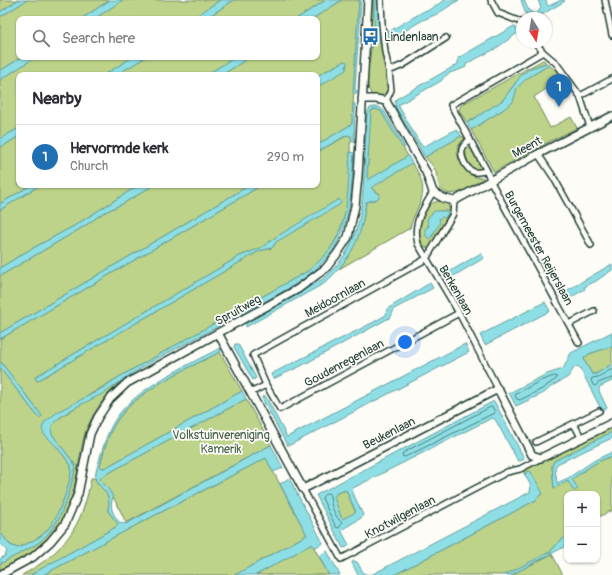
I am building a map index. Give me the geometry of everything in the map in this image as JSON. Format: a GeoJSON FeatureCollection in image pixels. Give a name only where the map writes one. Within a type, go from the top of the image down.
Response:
{"type":"FeatureCollection","features":[{"type":"Feature","properties":{"kind":"street","name":"Spruitweg"},"geometry":{"type":"LineString","coordinates":[[0,575],[32,557],[50,542],[65,524],[78,494],[90,434],[98,417],[110,399],[127,383],[298,289],[326,268],[348,237],[355,206],[368,0]]}},
{"type":"Feature","properties":{"kind":"street"},"geometry":{"type":"LineString","coordinates":[[381,0],[385,52],[390,71],[391,90],[386,101]]}},
{"type":"Feature","properties":{"kind":"street"},"geometry":{"type":"LineString","coordinates":[[491,0],[498,13],[516,20]]}},
{"type":"Feature","properties":{"kind":"street"},"geometry":{"type":"LineString","coordinates":[[605,0],[612,35]]}},
{"type":"Feature","properties":{"kind":"street"},"geometry":{"type":"LineString","coordinates":[[390,71],[403,65],[446,38]]}},
{"type":"Feature","properties":{"kind":"street"},"geometry":{"type":"LineString","coordinates":[[540,48],[556,63],[580,96],[590,127]]}},
{"type":"Feature","properties":{"kind":"street","name":"Burgemeester Reijerslaan"},"geometry":{"type":"LineString","coordinates":[[543,52],[451,105],[579,343]]}},
{"type":"Feature","properties":{"kind":"street"},"geometry":{"type":"LineString","coordinates":[[580,96],[612,79]]}},
{"type":"Feature","properties":{"kind":"street"},"geometry":{"type":"LineString","coordinates":[[362,99],[386,101],[426,172],[432,192],[416,223],[418,244],[426,259]]}},
{"type":"Feature","properties":{"kind":"street","name":"Meent"},"geometry":{"type":"LineString","coordinates":[[454,201],[538,154],[612,116]]}},
{"type":"Feature","properties":{"kind":"street"},"geometry":{"type":"LineString","coordinates":[[470,139],[462,148],[462,157],[465,164],[474,172],[487,171]]}},
{"type":"Feature","properties":{"kind":"street"},"geometry":{"type":"LineString","coordinates":[[538,154],[554,178],[591,245]]}},
{"type":"Feature","properties":{"kind":"street"},"geometry":{"type":"LineString","coordinates":[[432,192],[443,198],[454,201]]}},
{"type":"Feature","properties":{"kind":"street","name":"Berkenlaan"},"geometry":{"type":"LineString","coordinates":[[454,201],[453,214],[426,259],[459,313],[498,389]]}},
{"type":"Feature","properties":{"kind":"street","name":"Meidoornlaan"},"geometry":{"type":"LineString","coordinates":[[266,385],[253,355],[426,259]]}},
{"type":"Feature","properties":{"kind":"street","name":"Burgemeester Reijerslaan"},"geometry":{"type":"LineString","coordinates":[[569,324],[594,311]]}},
{"type":"Feature","properties":{"kind":"street","name":"Goudenregenlaan"},"geometry":{"type":"LineString","coordinates":[[266,385],[280,408],[459,313]]}},
{"type":"Feature","properties":{"kind":"street"},"geometry":{"type":"LineString","coordinates":[[218,333],[303,489]]}},
{"type":"Feature","properties":{"kind":"street"},"geometry":{"type":"LineString","coordinates":[[250,394],[266,385]]}},
{"type":"Feature","properties":{"kind":"street"},"geometry":{"type":"LineString","coordinates":[[498,389],[532,455],[541,458],[612,423]]}},
{"type":"Feature","properties":{"kind":"street","name":"Beukenlaan"},"geometry":{"type":"LineString","coordinates":[[303,489],[498,389]]}},
{"type":"Feature","properties":{"kind":"street"},"geometry":{"type":"LineString","coordinates":[[536,442],[599,411]]}},
{"type":"Feature","properties":{"kind":"street"},"geometry":{"type":"LineString","coordinates":[[574,424],[582,438]]}},
{"type":"Feature","properties":{"kind":"street","name":"Knotwilgenlaan"},"geometry":{"type":"LineString","coordinates":[[303,489],[341,559],[507,472],[520,469],[541,458]]}},
{"type":"Feature","properties":{"kind":"green space"},"geometry":{"type":"Polygon","coordinates":[[[0,0],[18,0],[0,12],[0,0]]]}},
{"type":"Feature","properties":{"kind":"green space"},"geometry":{"type":"Polygon","coordinates":[[[27,0],[110,0],[86,16],[16,16],[16,60],[17,60],[0,71],[0,17],[27,0]]]}},
{"type":"Feature","properties":{"kind":"green space"},"geometry":{"type":"Polygon","coordinates":[[[123,0],[220,0],[196,16],[99,16],[123,0]]]}},
{"type":"Feature","properties":{"kind":"green space"},"geometry":{"type":"Polygon","coordinates":[[[234,0],[326,0],[301,16],[210,16],[234,0]]]}},
{"type":"Feature","properties":{"kind":"green space"},"geometry":{"type":"Polygon","coordinates":[[[342,0],[359,0],[352,124],[320,143],[320,85],[325,82],[344,61],[320,74],[320,72],[227,72],[245,60],[320,60],[320,16],[317,16],[342,0]]]}},
{"type":"Feature","properties":{"kind":"green space"},"geometry":{"type":"Polygon","coordinates":[[[371,0],[374,0],[374,16],[380,42],[378,0],[380,0],[389,83],[387,92],[380,96],[371,94],[367,76],[367,64],[369,64],[373,36],[371,35],[370,22],[371,0]]]}},
{"type":"Feature","properties":{"kind":"green space"},"geometry":{"type":"Polygon","coordinates":[[[31,60],[128,60],[109,72],[16,72],[16,130],[0,139],[0,80],[31,60]]]}},
{"type":"Feature","properties":{"kind":"green space"},"geometry":{"type":"Polygon","coordinates":[[[141,60],[231,60],[211,72],[121,72],[141,60]]]}},
{"type":"Feature","properties":{"kind":"green space"},"geometry":{"type":"Polygon","coordinates":[[[543,60],[546,63],[531,68],[516,82],[503,100],[467,123],[459,110],[461,105],[543,60]]]}},
{"type":"Feature","properties":{"kind":"green space"},"geometry":{"type":"Polygon","coordinates":[[[549,65],[564,81],[549,87],[534,97],[550,128],[571,117],[577,128],[494,172],[471,130],[504,109],[517,88],[526,79],[549,65]]]}},
{"type":"Feature","properties":{"kind":"green space"},"geometry":{"type":"Polygon","coordinates":[[[375,109],[381,111],[408,156],[368,181],[370,114],[371,111],[375,109]]]}},
{"type":"Feature","properties":{"kind":"green space"},"geometry":{"type":"Polygon","coordinates":[[[348,135],[351,136],[348,200],[345,214],[341,228],[335,240],[321,260],[308,271],[119,377],[45,422],[44,434],[57,447],[71,465],[70,480],[53,523],[43,535],[18,548],[10,545],[0,532],[0,368],[39,418],[42,416],[0,361],[0,339],[257,188],[320,188],[320,150],[348,135]],[[276,237],[261,248],[240,256],[35,377],[37,381],[259,251],[272,248],[276,242],[276,237]]]}},
{"type":"Feature","properties":{"kind":"green space"},"geometry":{"type":"Polygon","coordinates":[[[461,136],[465,138],[459,145],[457,152],[465,170],[476,177],[484,178],[460,192],[448,193],[443,191],[439,185],[434,168],[425,157],[461,136]]]}},
{"type":"Feature","properties":{"kind":"green space"},"geometry":{"type":"Polygon","coordinates":[[[16,138],[16,188],[26,188],[0,204],[0,148],[16,138]]]}},
{"type":"Feature","properties":{"kind":"green space"},"geometry":{"type":"Polygon","coordinates":[[[470,147],[482,169],[476,170],[468,162],[466,150],[470,147]]]}},
{"type":"Feature","properties":{"kind":"green space"},"geometry":{"type":"Polygon","coordinates":[[[412,163],[421,179],[423,190],[421,201],[410,228],[339,269],[354,246],[363,221],[366,202],[377,199],[380,194],[370,188],[412,163]]]}},
{"type":"Feature","properties":{"kind":"green space"},"geometry":{"type":"Polygon","coordinates":[[[35,188],[134,188],[74,226],[0,268],[0,210],[35,188]]]}},
{"type":"Feature","properties":{"kind":"green space"},"geometry":{"type":"Polygon","coordinates":[[[149,188],[245,188],[0,333],[0,276],[83,227],[103,213],[124,203],[149,188]]]}},
{"type":"Feature","properties":{"kind":"green space"},"geometry":{"type":"Polygon","coordinates":[[[438,201],[447,203],[450,210],[430,247],[428,248],[423,245],[420,240],[419,228],[426,209],[429,205],[438,201]],[[440,211],[429,223],[427,228],[432,237],[439,219],[446,211],[440,211]]]}},
{"type":"Feature","properties":{"kind":"green space"},"geometry":{"type":"Polygon","coordinates":[[[612,346],[612,364],[596,374],[592,374],[584,358],[589,354],[612,346]]]}},
{"type":"Feature","properties":{"kind":"green space"},"geometry":{"type":"Polygon","coordinates":[[[220,352],[242,391],[105,468],[100,466],[114,425],[134,401],[162,382],[220,352]]]}},
{"type":"Feature","properties":{"kind":"green space"},"geometry":{"type":"Polygon","coordinates":[[[121,382],[104,399],[90,421],[84,437],[71,500],[60,523],[40,546],[0,572],[0,564],[38,543],[46,536],[59,518],[67,497],[76,466],[52,434],[52,425],[63,415],[121,382]]]}},
{"type":"Feature","properties":{"kind":"green space","name":"Volkstuinvereniging Kamerik"},"geometry":{"type":"Polygon","coordinates":[[[246,399],[271,445],[126,523],[112,495],[100,480],[101,477],[246,399]]]}},
{"type":"Feature","properties":{"kind":"green space"},"geometry":{"type":"Polygon","coordinates":[[[612,427],[612,432],[554,461],[552,466],[554,488],[568,481],[577,489],[572,479],[597,462],[612,456],[612,510],[600,516],[600,491],[564,491],[564,538],[550,552],[505,575],[394,575],[536,500],[542,492],[526,472],[525,475],[523,471],[612,427]]]}},
{"type":"Feature","properties":{"kind":"green space"},"geometry":{"type":"Polygon","coordinates":[[[266,458],[307,535],[235,575],[43,575],[142,522],[266,458]]]}},
{"type":"Feature","properties":{"kind":"green space"},"geometry":{"type":"Polygon","coordinates":[[[91,478],[95,478],[107,494],[109,500],[108,511],[118,524],[116,527],[30,575],[22,575],[49,557],[69,536],[77,524],[83,510],[91,478]]]}},
{"type":"Feature","properties":{"kind":"green space"},"geometry":{"type":"Polygon","coordinates":[[[346,490],[356,513],[343,519],[333,497],[337,493],[346,490]]]}},
{"type":"Feature","properties":{"kind":"green space"},"geometry":{"type":"Polygon","coordinates":[[[312,544],[329,575],[256,575],[312,544]]]}},
{"type":"Feature","properties":{"kind":"green space"},"geometry":{"type":"Polygon","coordinates":[[[552,554],[563,575],[511,575],[552,554]]]}},
{"type":"Feature","properties":{"kind":"water"},"geometry":{"type":"Polygon","coordinates":[[[18,0],[27,0],[0,17],[0,12],[18,0]]]}},
{"type":"Feature","properties":{"kind":"water"},"geometry":{"type":"Polygon","coordinates":[[[110,0],[123,0],[99,16],[86,16],[110,0]]]}},
{"type":"Feature","properties":{"kind":"water"},"geometry":{"type":"Polygon","coordinates":[[[220,0],[234,0],[210,16],[196,16],[220,0]]]}},
{"type":"Feature","properties":{"kind":"water"},"geometry":{"type":"Polygon","coordinates":[[[326,0],[342,0],[317,16],[301,16],[326,0]]]}},
{"type":"Feature","properties":{"kind":"water"},"geometry":{"type":"Polygon","coordinates":[[[359,0],[361,0],[355,90],[357,91],[356,94],[353,92],[359,0]]]}},
{"type":"Feature","properties":{"kind":"water"},"geometry":{"type":"Polygon","coordinates":[[[374,0],[378,0],[380,42],[378,43],[376,42],[374,0]]]}},
{"type":"Feature","properties":{"kind":"water"},"geometry":{"type":"Polygon","coordinates":[[[445,0],[459,0],[437,14],[423,20],[389,40],[388,32],[445,0]]]}},
{"type":"Feature","properties":{"kind":"water"},"geometry":{"type":"Polygon","coordinates":[[[521,0],[524,0],[529,11],[531,12],[525,12],[521,0]]]}},
{"type":"Feature","properties":{"kind":"water"},"geometry":{"type":"Polygon","coordinates":[[[538,0],[546,0],[547,5],[549,6],[561,0],[565,1],[546,12],[538,12],[541,8],[538,0]]]}},
{"type":"Feature","properties":{"kind":"water"},"geometry":{"type":"Polygon","coordinates":[[[514,26],[516,28],[516,34],[495,49],[466,64],[466,67],[449,73],[441,81],[398,105],[423,147],[455,130],[459,132],[461,136],[425,157],[396,108],[396,99],[458,64],[458,58],[514,26]]]}},
{"type":"Feature","properties":{"kind":"water"},"geometry":{"type":"Polygon","coordinates":[[[17,60],[31,60],[0,80],[0,71],[17,60]]]}},
{"type":"Feature","properties":{"kind":"water"},"geometry":{"type":"Polygon","coordinates":[[[128,60],[141,60],[121,72],[109,72],[128,60]]]}},
{"type":"Feature","properties":{"kind":"water"},"geometry":{"type":"Polygon","coordinates":[[[231,60],[245,60],[227,72],[211,72],[231,60]]]}},
{"type":"Feature","properties":{"kind":"water"},"geometry":{"type":"Polygon","coordinates":[[[345,61],[347,62],[346,70],[320,85],[320,74],[345,61]]]}},
{"type":"Feature","properties":{"kind":"water"},"geometry":{"type":"Polygon","coordinates":[[[546,63],[549,65],[526,79],[517,88],[513,102],[471,130],[467,123],[503,100],[522,74],[531,68],[546,63]]]}},
{"type":"Feature","properties":{"kind":"water"},"geometry":{"type":"Polygon","coordinates":[[[353,103],[355,104],[354,142],[352,142],[351,136],[347,135],[320,150],[320,143],[352,124],[353,103]]]}},
{"type":"Feature","properties":{"kind":"water"},"geometry":{"type":"Polygon","coordinates":[[[379,107],[384,111],[405,147],[403,148],[381,111],[375,109],[371,111],[368,180],[408,156],[412,163],[371,188],[380,196],[377,199],[366,202],[361,227],[354,247],[342,265],[325,283],[246,327],[246,323],[323,279],[335,268],[351,244],[356,231],[362,204],[367,113],[370,108],[379,107]]]}},
{"type":"Feature","properties":{"kind":"water"},"geometry":{"type":"Polygon","coordinates":[[[16,130],[16,138],[0,148],[0,139],[16,130]]]}},
{"type":"Feature","properties":{"kind":"water"},"geometry":{"type":"Polygon","coordinates":[[[350,152],[354,153],[349,209],[341,235],[335,248],[326,259],[292,286],[156,359],[106,392],[71,410],[58,419],[52,425],[52,434],[76,466],[59,518],[46,536],[38,543],[0,564],[0,559],[5,556],[7,551],[0,543],[0,532],[10,545],[18,548],[46,532],[53,523],[70,480],[71,465],[57,447],[44,434],[42,428],[45,422],[59,411],[96,392],[119,377],[308,271],[315,265],[334,244],[340,232],[344,219],[348,192],[350,152]]]}},
{"type":"Feature","properties":{"kind":"water"},"geometry":{"type":"Polygon","coordinates":[[[26,188],[35,188],[0,210],[0,204],[26,188]]]}},
{"type":"Feature","properties":{"kind":"water"},"geometry":{"type":"Polygon","coordinates":[[[134,188],[149,188],[124,203],[103,213],[83,227],[0,276],[0,268],[74,226],[134,188]]]}},
{"type":"Feature","properties":{"kind":"water"},"geometry":{"type":"Polygon","coordinates":[[[245,188],[257,188],[0,339],[0,333],[245,188]]]}},
{"type":"Feature","properties":{"kind":"water"},"geometry":{"type":"Polygon","coordinates":[[[339,199],[341,203],[339,205],[276,242],[272,248],[259,251],[37,381],[35,377],[240,256],[261,248],[276,237],[339,199]]]}},
{"type":"Feature","properties":{"kind":"water"},"geometry":{"type":"Polygon","coordinates":[[[435,211],[447,211],[448,213],[445,218],[442,217],[439,219],[440,223],[430,239],[426,236],[425,229],[429,226],[427,220],[435,211]]]}},
{"type":"Feature","properties":{"kind":"water"},"geometry":{"type":"Polygon","coordinates":[[[481,253],[484,258],[447,280],[444,275],[481,253]]]}},
{"type":"Feature","properties":{"kind":"water"},"geometry":{"type":"Polygon","coordinates":[[[612,264],[612,270],[584,287],[585,289],[565,301],[561,294],[612,264]]]}},
{"type":"Feature","properties":{"kind":"water"},"geometry":{"type":"Polygon","coordinates":[[[430,283],[433,288],[394,309],[391,317],[301,366],[273,379],[271,374],[386,315],[387,309],[430,283]]]}},
{"type":"Feature","properties":{"kind":"water"},"geometry":{"type":"Polygon","coordinates":[[[545,302],[550,311],[485,345],[480,335],[545,302]]]}},
{"type":"Feature","properties":{"kind":"water"},"geometry":{"type":"Polygon","coordinates":[[[612,332],[612,346],[589,354],[584,358],[592,374],[596,374],[612,364],[612,381],[599,388],[607,408],[602,411],[580,368],[577,366],[568,377],[552,386],[544,393],[516,406],[509,393],[547,374],[563,369],[571,353],[612,332]]]}},
{"type":"Feature","properties":{"kind":"water"},"geometry":{"type":"Polygon","coordinates":[[[235,344],[238,344],[256,378],[253,380],[234,347],[235,344]]]}},
{"type":"Feature","properties":{"kind":"water"},"geometry":{"type":"Polygon","coordinates":[[[465,344],[469,352],[290,445],[287,445],[262,398],[263,396],[266,397],[287,437],[465,344]]]}},
{"type":"Feature","properties":{"kind":"water"},"geometry":{"type":"Polygon","coordinates":[[[218,349],[221,349],[220,352],[162,382],[147,391],[134,402],[114,425],[109,435],[100,466],[105,468],[242,391],[246,399],[101,477],[100,480],[107,487],[113,497],[111,504],[114,514],[120,523],[126,524],[271,445],[283,468],[273,472],[266,458],[43,575],[30,575],[116,527],[118,524],[108,511],[109,501],[107,494],[95,478],[104,444],[114,421],[126,406],[149,387],[177,370],[218,349]]]}},
{"type":"Feature","properties":{"kind":"water"},"geometry":{"type":"Polygon","coordinates":[[[0,361],[42,416],[39,418],[0,368],[0,361]]]}},
{"type":"Feature","properties":{"kind":"water"},"geometry":{"type":"Polygon","coordinates":[[[494,401],[524,458],[523,460],[518,461],[495,419],[492,418],[353,488],[352,491],[363,515],[361,518],[343,529],[342,532],[349,545],[343,548],[316,495],[494,401]],[[346,490],[337,493],[334,497],[343,519],[356,512],[346,490]]]}},
{"type":"Feature","properties":{"kind":"water"},"geometry":{"type":"Polygon","coordinates":[[[612,432],[612,438],[557,464],[555,468],[557,483],[568,478],[595,460],[612,452],[612,456],[597,462],[572,479],[578,489],[574,491],[568,481],[554,488],[552,466],[554,461],[612,432]]]}},
{"type":"Feature","properties":{"kind":"water"},"geometry":{"type":"Polygon","coordinates":[[[526,472],[531,472],[543,494],[536,500],[394,575],[371,575],[530,492],[531,486],[525,475],[526,472]]]}},
{"type":"Feature","properties":{"kind":"water"},"geometry":{"type":"Polygon","coordinates":[[[289,478],[323,543],[314,548],[312,544],[256,575],[235,575],[307,535],[280,484],[289,478]]]}},
{"type":"Feature","properties":{"kind":"water"},"geometry":{"type":"Polygon","coordinates":[[[564,538],[564,547],[511,575],[505,575],[550,552],[564,538]]]}},
{"type":"Feature","properties":{"kind":"water"},"geometry":{"type":"Polygon","coordinates":[[[327,551],[340,575],[329,575],[319,556],[327,551]]]}},
{"type":"Feature","properties":{"kind":"water"},"geometry":{"type":"Polygon","coordinates":[[[353,561],[357,562],[364,574],[371,575],[358,575],[352,563],[353,561]]]}},
{"type":"Feature","properties":{"kind":"place","name":"Lindenlaan"},"geometry":{"type":"Point","coordinates":[371,37]}},
{"type":"Feature","properties":{"kind":"place","name":"Hervormde kerk"},"geometry":{"type":"Point","coordinates":[559,107]}}]}
